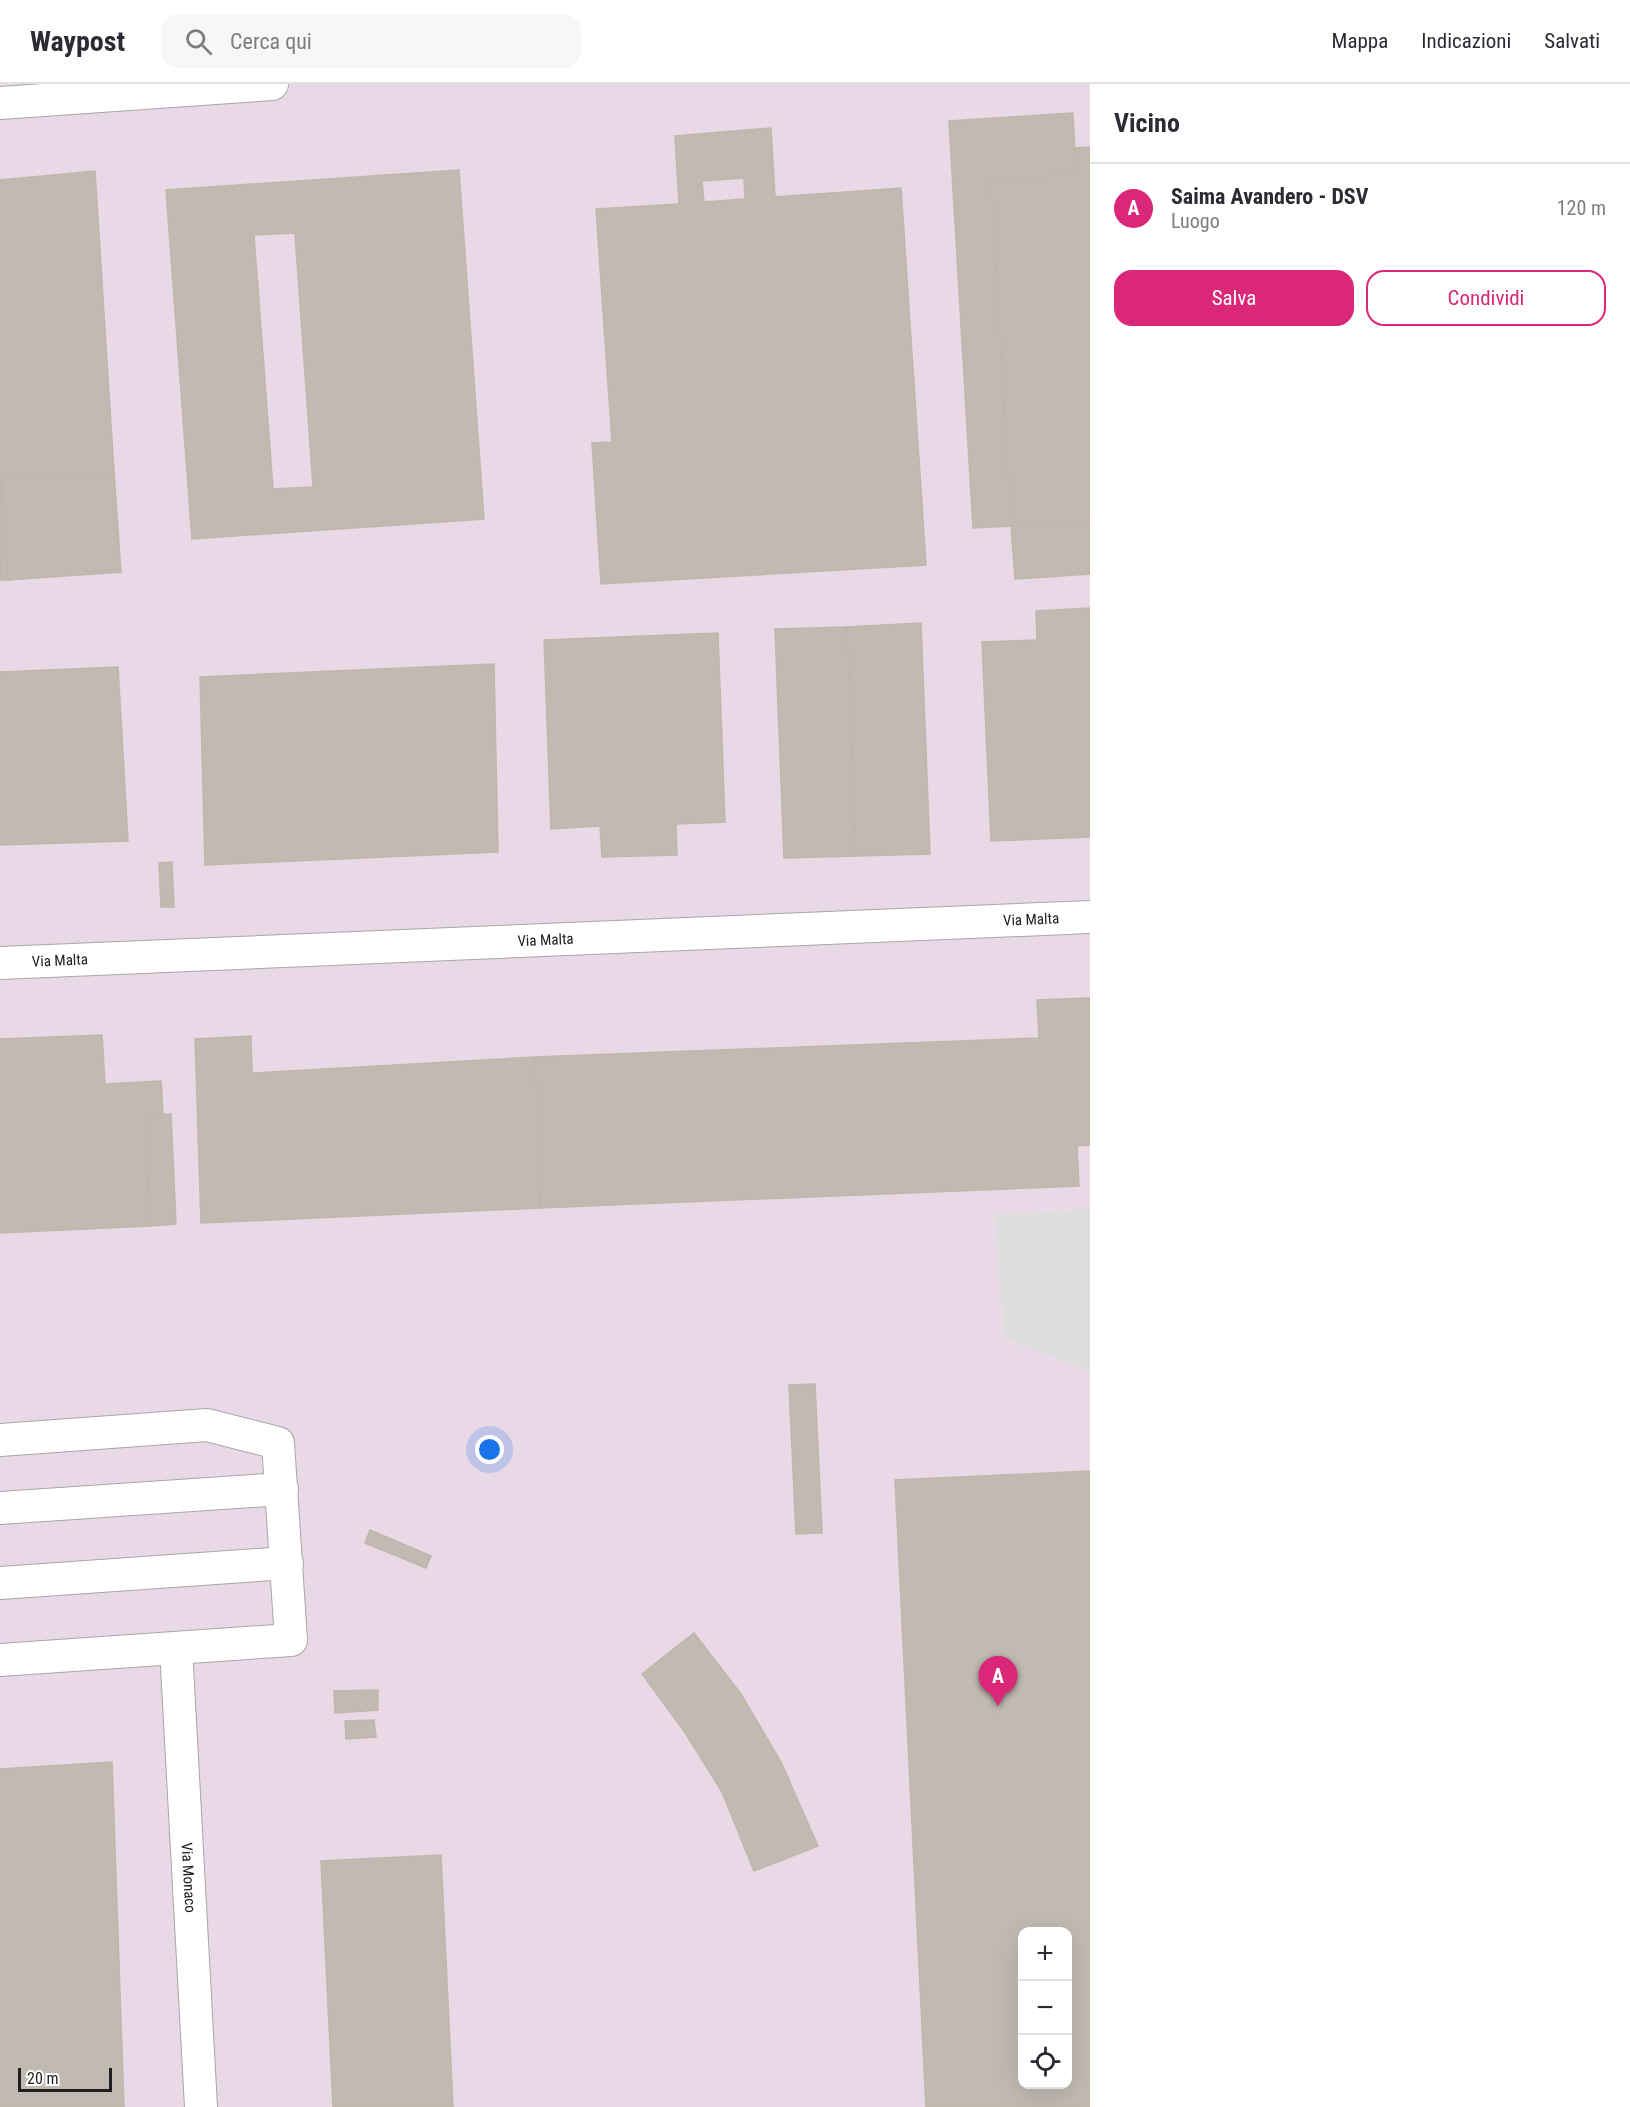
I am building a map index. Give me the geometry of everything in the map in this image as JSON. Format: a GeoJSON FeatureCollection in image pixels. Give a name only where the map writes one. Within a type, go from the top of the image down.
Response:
{"type":"FeatureCollection","features":[{"type":"Feature","properties":{"kind":"street"},"geometry":{"type":"LineString","coordinates":[[0,103],[272,84]]}},
{"type":"Feature","properties":{"kind":"street","name":"Via Malta"},"geometry":{"type":"LineString","coordinates":[[0,963],[1090,917]]}},
{"type":"Feature","properties":{"kind":"street"},"geometry":{"type":"LineString","coordinates":[[0,1440],[207,1425],[278,1443],[291,1640],[0,1660]]}},
{"type":"Feature","properties":{"kind":"street"},"geometry":{"type":"LineString","coordinates":[[0,1508],[282,1489]]}},
{"type":"Feature","properties":{"kind":"street"},"geometry":{"type":"LineString","coordinates":[[0,1583],[286,1563]]}},
{"type":"Feature","properties":{"kind":"street","name":"Via Monaco"},"geometry":{"type":"LineString","coordinates":[[176,1648],[201,2107]]}},
{"type":"Feature","properties":{"kind":"shaded area"},"geometry":{"type":"Polygon","coordinates":[[[0,84],[1090,84],[1090,1208],[994,1215],[1004,1338],[1090,1372],[1090,2107],[0,2107],[0,84]]]}},
{"type":"Feature","properties":{"kind":"shaded area"},"geometry":{"type":"Polygon","coordinates":[[[1090,1208],[1090,1372],[1004,1338],[994,1215],[1090,1208]]]}},
{"type":"Feature","properties":{"kind":"building"},"geometry":{"type":"Polygon","coordinates":[[[1073,113],[1076,174],[991,180],[1011,526],[973,528],[949,121],[1073,113]]]}},
{"type":"Feature","properties":{"kind":"building"},"geometry":{"type":"Polygon","coordinates":[[[771,128],[775,197],[901,188],[926,565],[601,584],[592,443],[612,442],[596,209],[679,204],[675,136],[771,128]],[[744,178],[702,181],[704,202],[745,199],[744,178]]]}},
{"type":"Feature","properties":{"kind":"building"},"geometry":{"type":"Polygon","coordinates":[[[1090,147],[1090,520],[1011,526],[991,180],[1076,174],[1075,148],[1090,147]]]}},
{"type":"Feature","properties":{"kind":"building"},"geometry":{"type":"Polygon","coordinates":[[[459,170],[484,519],[192,539],[166,190],[459,170]],[[295,233],[254,235],[273,489],[313,487],[295,233]]]}},
{"type":"Feature","properties":{"kind":"building"},"geometry":{"type":"Polygon","coordinates":[[[95,171],[114,473],[1,480],[8,580],[0,580],[0,180],[95,171]]]}},
{"type":"Feature","properties":{"kind":"building"},"geometry":{"type":"Polygon","coordinates":[[[114,473],[121,572],[8,580],[1,480],[114,473]]]}},
{"type":"Feature","properties":{"kind":"building"},"geometry":{"type":"Polygon","coordinates":[[[1090,520],[1090,574],[1015,579],[1011,526],[1090,520]]]}},
{"type":"Feature","properties":{"kind":"building"},"geometry":{"type":"Polygon","coordinates":[[[1090,608],[1090,837],[991,841],[982,642],[1037,640],[1036,611],[1090,608]]]}},
{"type":"Feature","properties":{"kind":"building"},"geometry":{"type":"Polygon","coordinates":[[[921,623],[930,854],[856,856],[847,627],[921,623]]]}},
{"type":"Feature","properties":{"kind":"building"},"geometry":{"type":"Polygon","coordinates":[[[847,627],[856,856],[784,858],[775,629],[847,627]]]}},
{"type":"Feature","properties":{"kind":"building"},"geometry":{"type":"Polygon","coordinates":[[[718,633],[725,822],[676,824],[677,855],[602,857],[600,826],[551,829],[544,640],[718,633]]]}},
{"type":"Feature","properties":{"kind":"building"},"geometry":{"type":"Polygon","coordinates":[[[494,664],[498,852],[205,865],[200,677],[494,664]]]}},
{"type":"Feature","properties":{"kind":"building"},"geometry":{"type":"Polygon","coordinates":[[[118,667],[128,841],[0,845],[0,672],[118,667]]]}},
{"type":"Feature","properties":{"kind":"building"},"geometry":{"type":"Polygon","coordinates":[[[172,862],[174,907],[161,907],[159,863],[172,862]]]}},
{"type":"Feature","properties":{"kind":"building"},"geometry":{"type":"Polygon","coordinates":[[[1090,998],[1090,1145],[1077,1146],[1079,1186],[540,1208],[535,1057],[1039,1038],[1037,1000],[1090,998]]]}},
{"type":"Feature","properties":{"kind":"building"},"geometry":{"type":"Polygon","coordinates":[[[102,1035],[105,1084],[161,1081],[163,1114],[145,1115],[150,1226],[0,1233],[0,1039],[102,1035]]]}},
{"type":"Feature","properties":{"kind":"building"},"geometry":{"type":"Polygon","coordinates":[[[251,1036],[252,1073],[535,1057],[540,1208],[201,1223],[195,1039],[251,1036]]]}},
{"type":"Feature","properties":{"kind":"building"},"geometry":{"type":"Polygon","coordinates":[[[171,1114],[176,1224],[150,1226],[145,1115],[171,1114]]]}},
{"type":"Feature","properties":{"kind":"building"},"geometry":{"type":"Polygon","coordinates":[[[815,1384],[822,1533],[796,1534],[789,1385],[815,1384]]]}},
{"type":"Feature","properties":{"kind":"building"},"geometry":{"type":"Polygon","coordinates":[[[1090,1471],[1090,2107],[926,2107],[895,1480],[1090,1471]]]}},
{"type":"Feature","properties":{"kind":"building"},"geometry":{"type":"Polygon","coordinates":[[[370,1530],[431,1556],[426,1568],[365,1543],[370,1530]]]}},
{"type":"Feature","properties":{"kind":"building"},"geometry":{"type":"Polygon","coordinates":[[[694,1633],[741,1694],[781,1762],[818,1846],[754,1871],[722,1792],[684,1731],[642,1674],[694,1633]]]}},
{"type":"Feature","properties":{"kind":"building"},"geometry":{"type":"Polygon","coordinates":[[[378,1690],[378,1710],[335,1713],[334,1691],[378,1690]]]}},
{"type":"Feature","properties":{"kind":"building"},"geometry":{"type":"Polygon","coordinates":[[[374,1720],[376,1737],[346,1739],[345,1721],[374,1720]]]}},
{"type":"Feature","properties":{"kind":"building"},"geometry":{"type":"Polygon","coordinates":[[[112,1762],[124,2107],[0,2107],[0,1769],[112,1762]]]}},
{"type":"Feature","properties":{"kind":"building"},"geometry":{"type":"Polygon","coordinates":[[[441,1855],[453,2107],[333,2107],[321,1861],[441,1855]]]}},
{"type":"Feature","properties":{"kind":"place","name":"Saima Avandero - DSV"},"geometry":{"type":"Point","coordinates":[998,1706]}}]}
